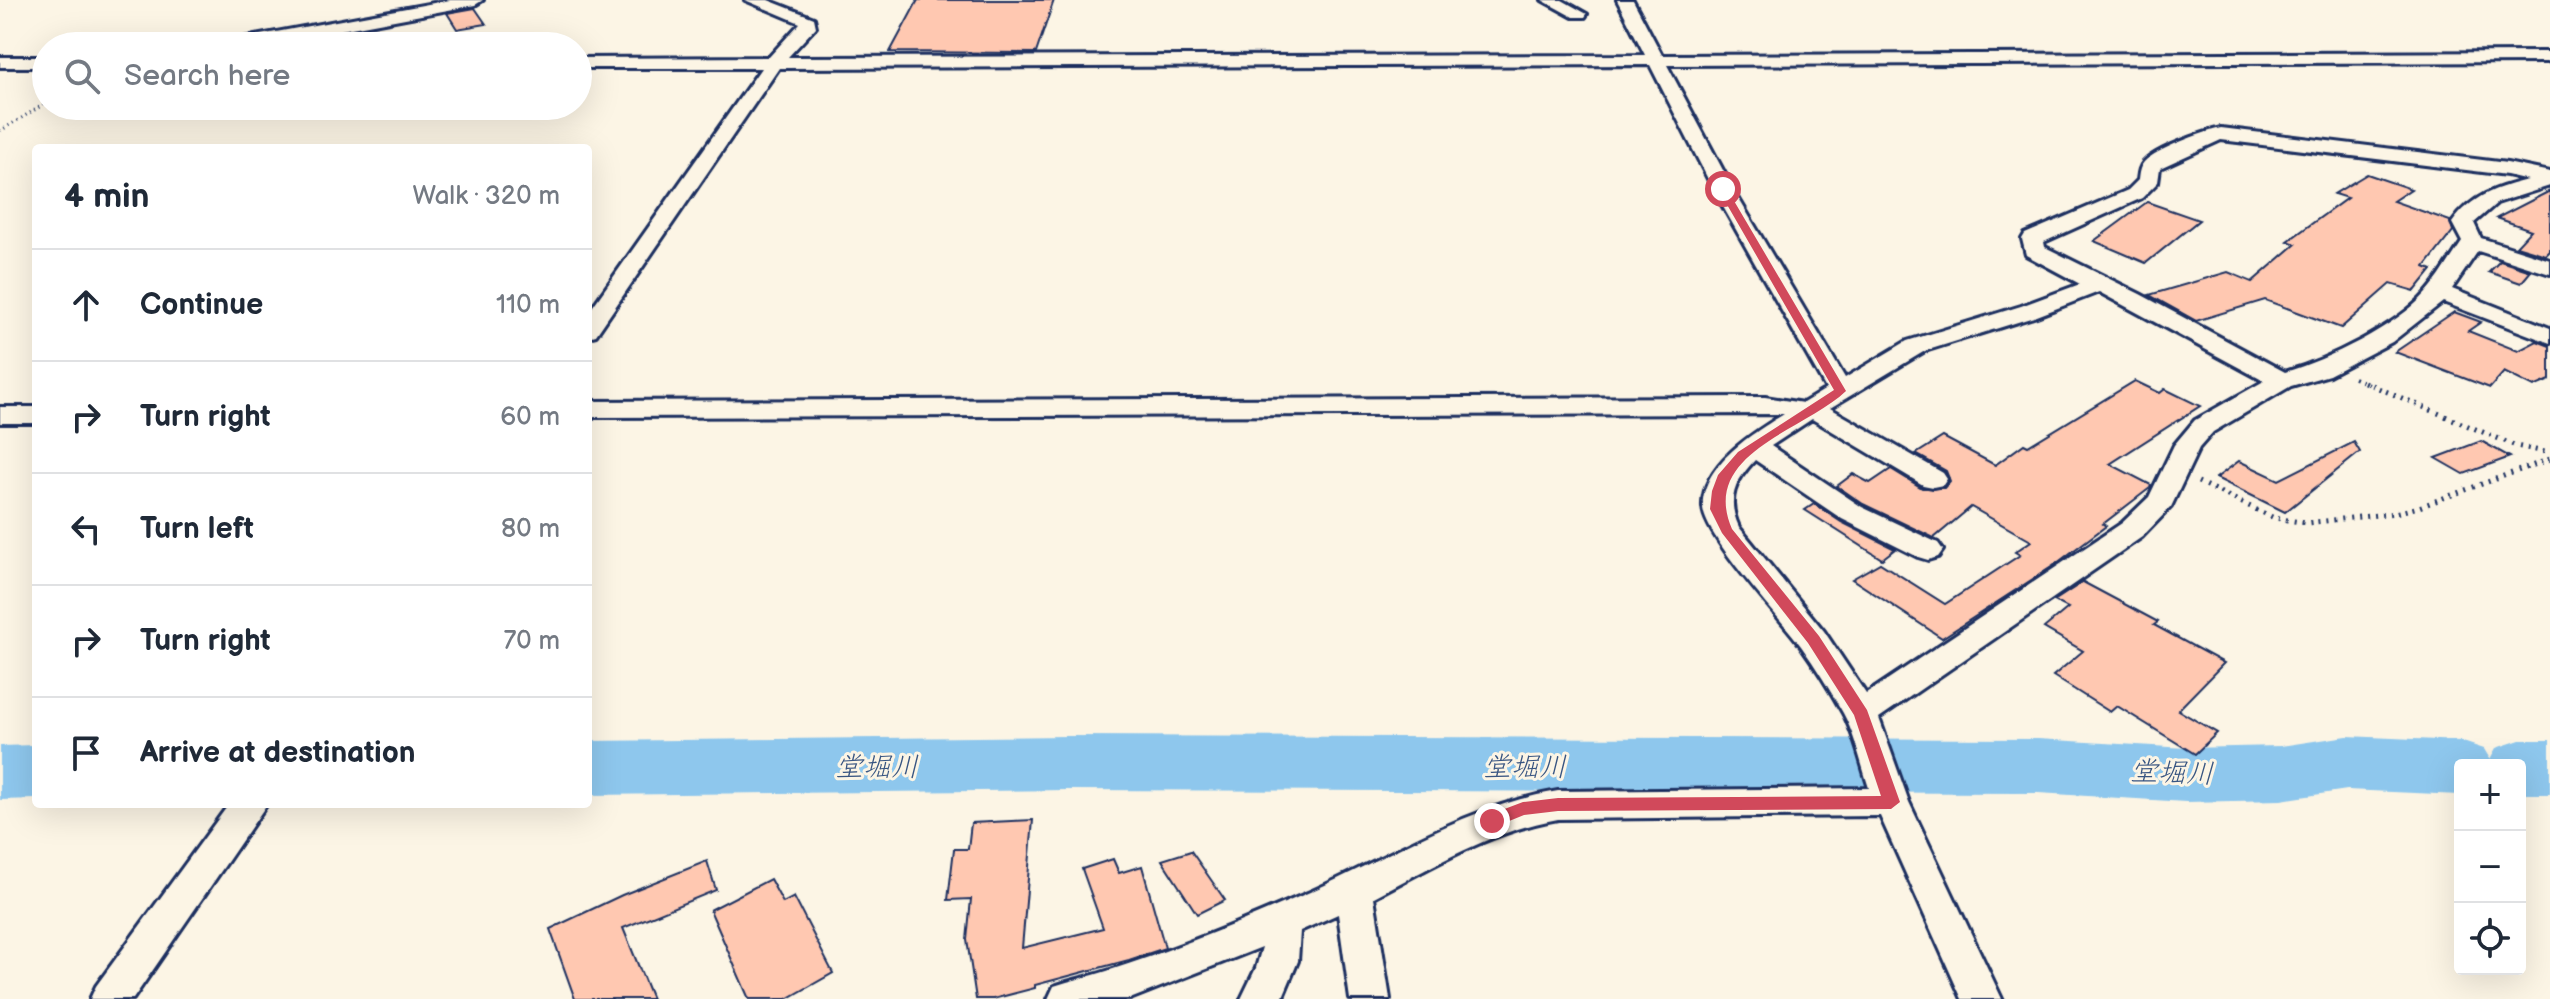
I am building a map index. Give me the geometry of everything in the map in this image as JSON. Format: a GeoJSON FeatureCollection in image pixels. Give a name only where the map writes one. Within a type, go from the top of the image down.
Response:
{"type":"FeatureCollection","features":[{"type":"Feature","properties":{"kind":"street"},"geometry":{"type":"LineString","coordinates":[[304,32],[475,0]]}},
{"type":"Feature","properties":{"kind":"street"},"geometry":{"type":"LineString","coordinates":[[592,324],[774,62],[808,27],[808,21],[753,0]]}},
{"type":"Feature","properties":{"kind":"street"},"geometry":{"type":"LineString","coordinates":[[1550,0],[1579,14]]}},
{"type":"Feature","properties":{"kind":"street"},"geometry":{"type":"LineString","coordinates":[[1625,0],[1723,189],[1840,391]]}},
{"type":"Feature","properties":{"kind":"street"},"geometry":{"type":"LineString","coordinates":[[592,63],[2550,57]]}},
{"type":"Feature","properties":{"kind":"street"},"geometry":{"type":"LineString","coordinates":[[0,62],[32,62]]}},
{"type":"Feature","properties":{"kind":"street"},"geometry":{"type":"LineString","coordinates":[[2282,381],[2034,250],[2033,239],[2135,194],[2148,182],[2149,169],[2153,164],[2221,134],[2507,169],[2550,179]]}},
{"type":"Feature","properties":{"kind":"street"},"geometry":{"type":"LineString","coordinates":[[2550,179],[2508,192],[2472,210],[2463,223],[2473,242],[2550,267]]}},
{"type":"Feature","properties":{"kind":"street"},"geometry":{"type":"LineString","coordinates":[[1861,714],[2132,530],[2161,501],[2187,445],[2204,426],[2282,381],[2327,366],[2384,337],[2440,292],[2473,242]]}},
{"type":"Feature","properties":{"kind":"street"},"geometry":{"type":"LineString","coordinates":[[1982,999],[1891,802],[1861,714],[1813,639],[1726,530],[1717,509],[1718,491],[1724,475],[1754,447],[1916,346],[2029,311],[2100,284]]}},
{"type":"Feature","properties":{"kind":"street"},"geometry":{"type":"LineString","coordinates":[[2440,292],[2550,336]]}},
{"type":"Feature","properties":{"kind":"street"},"geometry":{"type":"LineString","coordinates":[[592,409],[1765,405],[1810,411],[1933,479]]}},
{"type":"Feature","properties":{"kind":"street"},"geometry":{"type":"LineString","coordinates":[[0,415],[32,415]]}},
{"type":"Feature","properties":{"kind":"street"},"geometry":{"type":"LineString","coordinates":[[1754,447],[1852,513],[1928,550]]}},
{"type":"Feature","properties":{"kind":"street"},"geometry":{"type":"LineString","coordinates":[[1068,999],[1106,990],[1354,889],[1453,837],[1523,809],[1558,805],[1891,802]]}},
{"type":"Feature","properties":{"kind":"street"},"geometry":{"type":"LineString","coordinates":[[110,999],[246,808]]}},
{"type":"Feature","properties":{"kind":"street"},"geometry":{"type":"LineString","coordinates":[[1354,889],[1370,999]]}},
{"type":"Feature","properties":{"kind":"street"},"geometry":{"type":"LineString","coordinates":[[1261,999],[1281,960],[1284,941],[1279,920]]}},
{"type":"Feature","properties":{"kind":"path"},"geometry":{"type":"LineString","coordinates":[[0,131],[32,112]]}},
{"type":"Feature","properties":{"kind":"path"},"geometry":{"type":"LineString","coordinates":[[2327,366],[2516,446],[2550,456]]}},
{"type":"Feature","properties":{"kind":"path"},"geometry":{"type":"LineString","coordinates":[[2174,471],[2274,518],[2307,523],[2395,513],[2419,507],[2550,456]]}},
{"type":"Feature","properties":{"kind":"building"},"geometry":{"type":"Polygon","coordinates":[[[918,0],[1054,0],[1036,53],[890,52],[918,0]]]}},
{"type":"Feature","properties":{"kind":"building"},"geometry":{"type":"Polygon","coordinates":[[[475,8],[486,24],[457,29],[447,13],[475,8]]]}},
{"type":"Feature","properties":{"kind":"building"},"geometry":{"type":"Polygon","coordinates":[[[2367,174],[2411,189],[2393,201],[2450,221],[2453,231],[2425,267],[2432,270],[2415,291],[2391,284],[2341,328],[2265,300],[2196,321],[2149,295],[2228,272],[2252,282],[2296,244],[2288,241],[2347,198],[2334,194],[2367,174]]]}},
{"type":"Feature","properties":{"kind":"building"},"geometry":{"type":"Polygon","coordinates":[[[2550,191],[2550,251],[2546,255],[2516,246],[2531,230],[2497,218],[2550,191]]]}},
{"type":"Feature","properties":{"kind":"building"},"geometry":{"type":"Polygon","coordinates":[[[2147,202],[2199,220],[2146,263],[2094,241],[2147,202]]]}},
{"type":"Feature","properties":{"kind":"building"},"geometry":{"type":"Polygon","coordinates":[[[2500,261],[2531,271],[2521,283],[2489,272],[2500,261]]]}},
{"type":"Feature","properties":{"kind":"building"},"geometry":{"type":"Polygon","coordinates":[[[2454,312],[2481,322],[2468,331],[2518,351],[2537,341],[2550,346],[2550,380],[2534,387],[2504,372],[2490,388],[2395,352],[2454,312]]]}},
{"type":"Feature","properties":{"kind":"building"},"geometry":{"type":"Polygon","coordinates":[[[2135,381],[2160,393],[2165,389],[2200,406],[2110,464],[2151,485],[2150,488],[2053,566],[1942,638],[1852,579],[1880,563],[1945,604],[2020,555],[2015,552],[2031,541],[1971,507],[1934,538],[1863,504],[1837,486],[1853,474],[1870,483],[1891,469],[1922,488],[1944,488],[1950,481],[1946,471],[1916,454],[1943,437],[1995,465],[2024,444],[2028,446],[2135,381]]]}},
{"type":"Feature","properties":{"kind":"building"},"geometry":{"type":"Polygon","coordinates":[[[2481,441],[2510,457],[2464,474],[2436,458],[2481,441]]]}},
{"type":"Feature","properties":{"kind":"building"},"geometry":{"type":"Polygon","coordinates":[[[2354,442],[2360,452],[2285,512],[2216,478],[2239,461],[2279,480],[2354,442]]]}},
{"type":"Feature","properties":{"kind":"building"},"geometry":{"type":"Polygon","coordinates":[[[1814,504],[1841,522],[1895,549],[1882,559],[1805,510],[1814,504]]]}},
{"type":"Feature","properties":{"kind":"building"},"geometry":{"type":"Polygon","coordinates":[[[2083,582],[2158,622],[2154,625],[2224,663],[2178,710],[2217,733],[2195,754],[2117,706],[2110,712],[2053,676],[2083,651],[2044,628],[2068,608],[2054,601],[2083,582]]]}},
{"type":"Feature","properties":{"kind":"building"},"geometry":{"type":"Polygon","coordinates":[[[1033,820],[1022,948],[1103,928],[1082,869],[1113,859],[1119,873],[1142,866],[1165,948],[1035,985],[1035,988],[993,999],[976,999],[967,940],[971,899],[948,900],[954,849],[968,849],[971,823],[1033,820]]]}},
{"type":"Feature","properties":{"kind":"building"},"geometry":{"type":"Polygon","coordinates":[[[1191,851],[1225,900],[1197,914],[1162,860],[1191,851]]]}},
{"type":"Feature","properties":{"kind":"building"},"geometry":{"type":"Polygon","coordinates":[[[707,861],[716,890],[623,928],[652,999],[575,999],[550,929],[622,895],[707,861]]]}},
{"type":"Feature","properties":{"kind":"building"},"geometry":{"type":"Polygon","coordinates":[[[770,879],[783,903],[794,897],[833,973],[787,999],[749,999],[710,910],[770,879]]]}},
{"type":"Feature","properties":{"kind":"waterway","name":"堂堀川"},"geometry":{"type":"LineString","coordinates":[[592,768],[1067,763],[2038,766],[2186,775],[2281,773],[2347,763],[2454,768]]}},
{"type":"Feature","properties":{"kind":"waterway","name":"堂堀川"},"geometry":{"type":"LineString","coordinates":[[2526,767],[2550,767]]}},
{"type":"Feature","properties":{"kind":"waterway","name":"堂堀川"},"geometry":{"type":"LineString","coordinates":[[0,773],[32,772]]}},
{"type":"Feature","properties":{"kind":"route"},"geometry":{"type":"LineString","coordinates":[[1492,821],[1523,809],[1558,805],[1891,802],[1861,714],[1813,639],[1726,530],[1717,509],[1718,491],[1724,475],[1742,455],[1840,391],[1804,334],[1723,189]]}}]}
